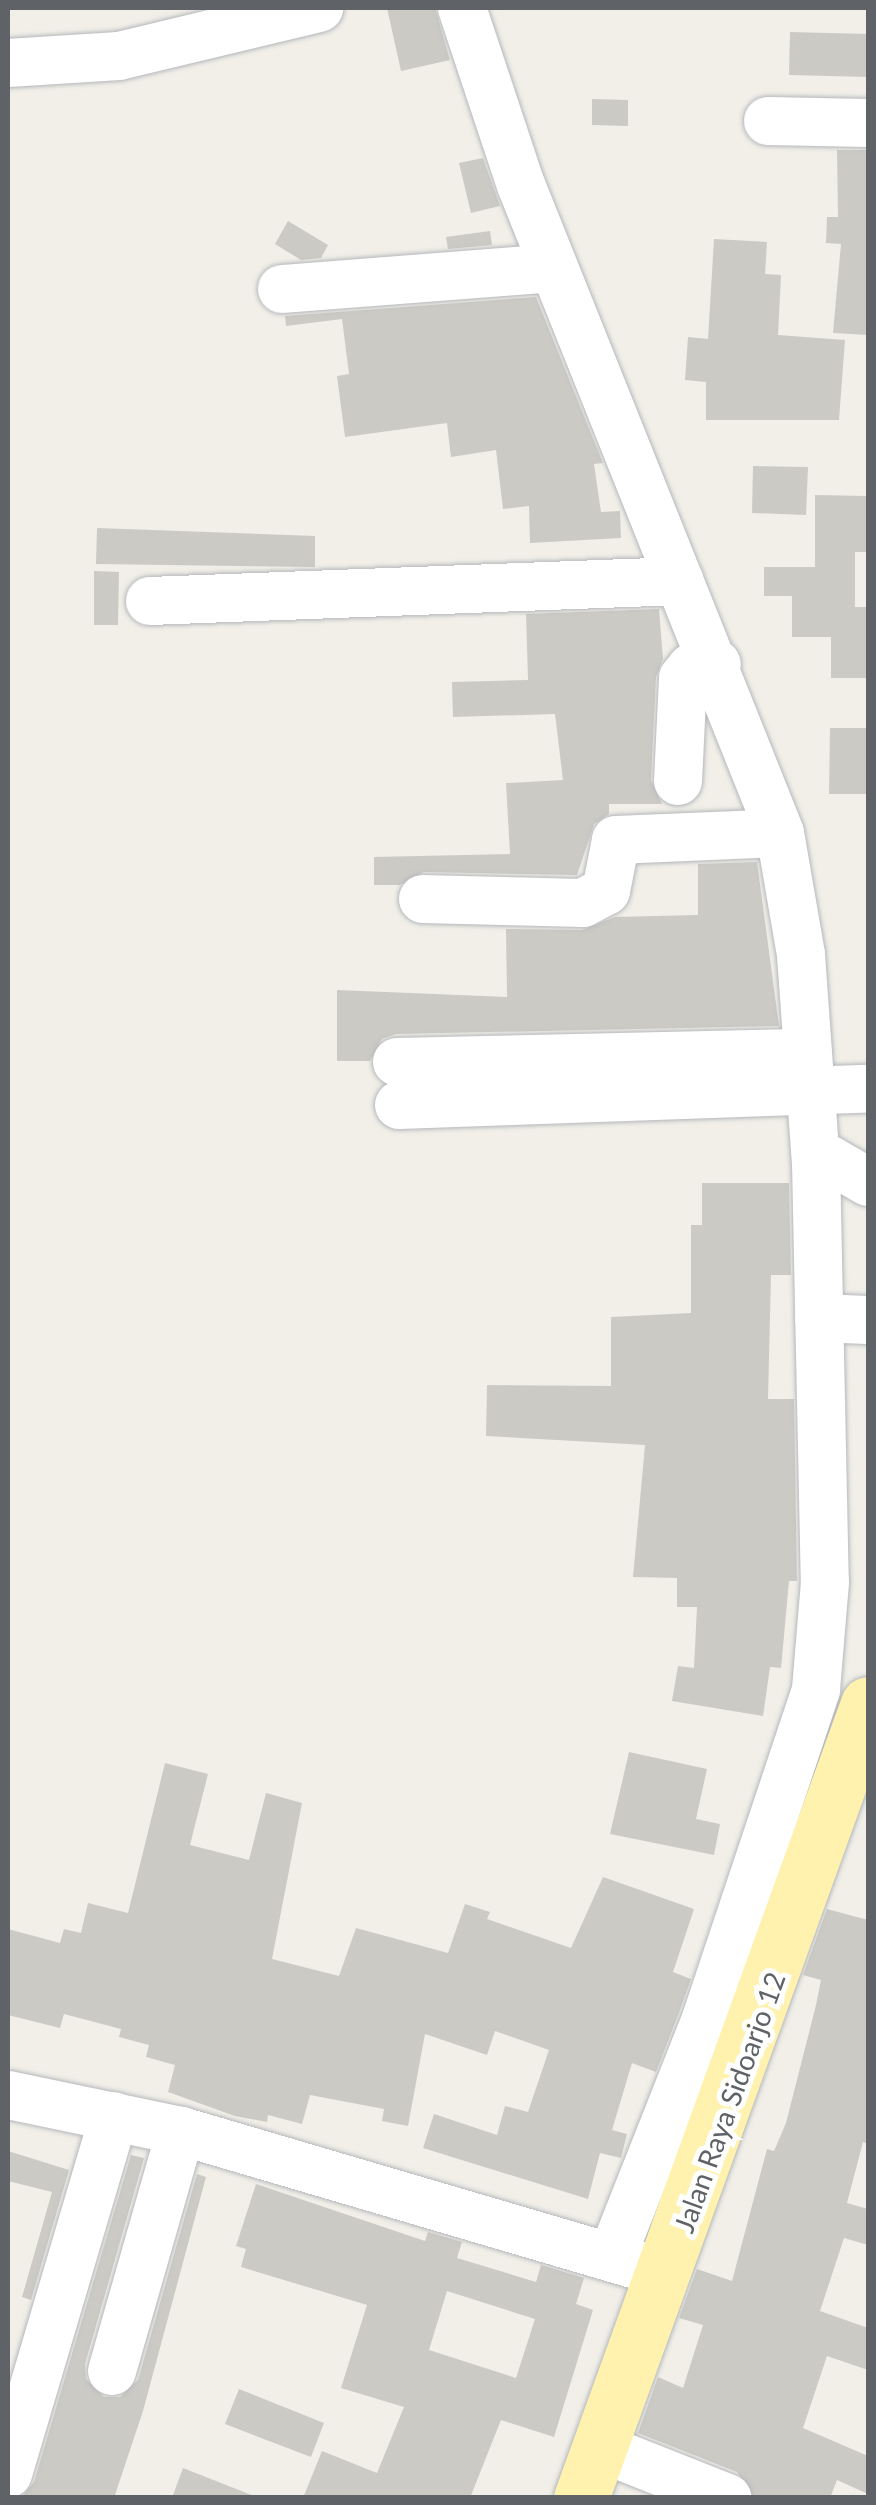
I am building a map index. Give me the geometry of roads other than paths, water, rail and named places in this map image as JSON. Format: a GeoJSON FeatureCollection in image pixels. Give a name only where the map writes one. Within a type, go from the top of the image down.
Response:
{"type":"FeatureCollection","features":[{"type":"Feature","properties":{"kind":"main road","name":"Jalan Raya Sidoarjo 12"},"geometry":{"type":"LineString","coordinates":[[582,2498],[601,2448],[639,2265],[868,1704]]}},
{"type":"Feature","properties":{"kind":"street"},"geometry":{"type":"LineString","coordinates":[[8,63],[119,56],[320,8]]}},
{"type":"Feature","properties":{"kind":"street"},"geometry":{"type":"LineString","coordinates":[[8,2095],[181,2131],[639,2265],[706,2019],[816,1690],[844,1319],[843,1171],[837,1081],[801,955],[780,833],[717,664],[553,268],[462,8]]}},
{"type":"Feature","properties":{"kind":"street"},"geometry":{"type":"LineString","coordinates":[[768,121],[868,123]]}},
{"type":"Feature","properties":{"kind":"street"},"geometry":{"type":"LineString","coordinates":[[282,289],[553,268]]}},
{"type":"Feature","properties":{"kind":"street"},"geometry":{"type":"LineString","coordinates":[[150,601],[680,581]]}},
{"type":"Feature","properties":{"kind":"street"},"geometry":{"type":"LineString","coordinates":[[678,781],[682,678],[691,668],[717,664]]}},
{"type":"Feature","properties":{"kind":"street"},"geometry":{"type":"LineString","coordinates":[[424,899],[583,903],[606,892],[616,840],[780,833]]}},
{"type":"Feature","properties":{"kind":"street"},"geometry":{"type":"LineString","coordinates":[[398,1083],[837,1081]]}},
{"type":"Feature","properties":{"kind":"street"},"geometry":{"type":"LineString","coordinates":[[8,2474],[114,2116]]}},
{"type":"Feature","properties":{"kind":"street"},"geometry":{"type":"LineString","coordinates":[[112,2370],[181,2131]]}},
{"type":"Feature","properties":{"kind":"street"},"geometry":{"type":"LineString","coordinates":[[601,2448],[727,2498]]}}]}
